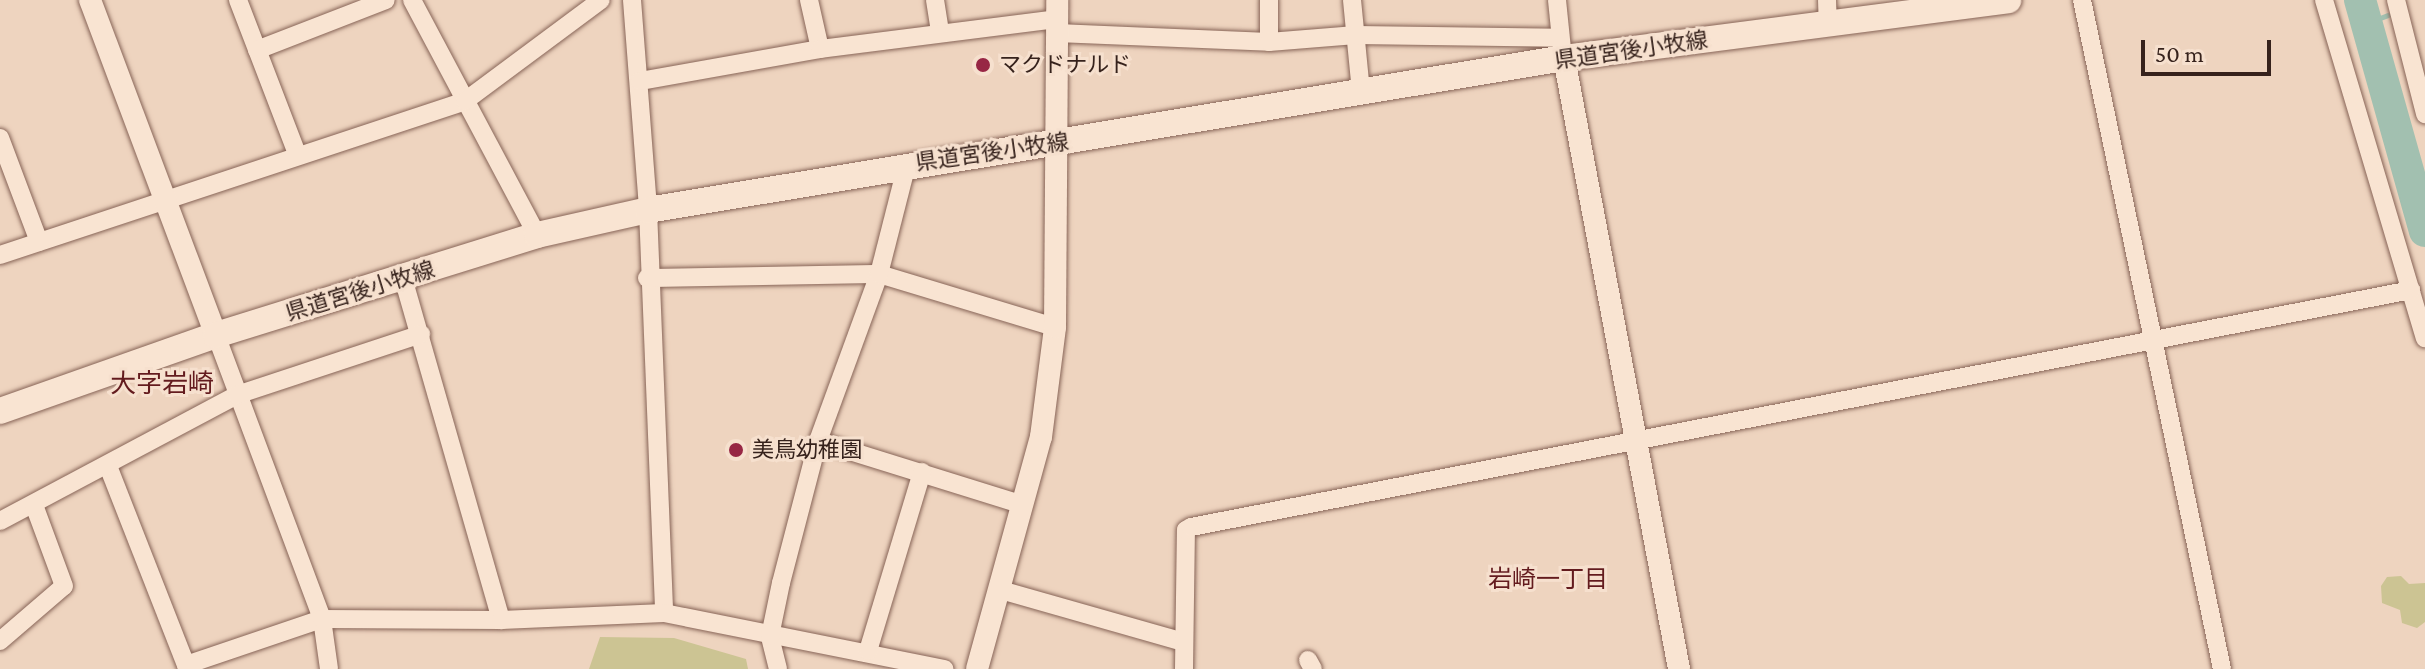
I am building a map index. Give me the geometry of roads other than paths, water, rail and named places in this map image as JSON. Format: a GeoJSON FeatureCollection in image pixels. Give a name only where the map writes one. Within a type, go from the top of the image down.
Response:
{"type":"FeatureCollection","features":[{"type":"Feature","properties":{"kind":"main road","name":"県道宮後小牧線"},"geometry":{"type":"LineString","coordinates":[[0,411],[216,335],[537,235],[648,210],[907,164],[1056,144],[1361,91],[1561,48],[1828,12],[2003,0]]}},
{"type":"Feature","properties":{"kind":"street"},"geometry":{"type":"LineString","coordinates":[[90,0],[322,619],[329,669]]}},
{"type":"Feature","properties":{"kind":"street"},"geometry":{"type":"LineString","coordinates":[[238,0],[297,154]]}},
{"type":"Feature","properties":{"kind":"street"},"geometry":{"type":"LineString","coordinates":[[257,50],[351,7],[386,0]]}},
{"type":"Feature","properties":{"kind":"street"},"geometry":{"type":"LineString","coordinates":[[412,0],[537,235]]}},
{"type":"Feature","properties":{"kind":"street"},"geometry":{"type":"LineString","coordinates":[[0,255],[167,201],[297,154],[465,101],[601,0]]}},
{"type":"Feature","properties":{"kind":"street"},"geometry":{"type":"LineString","coordinates":[[632,0],[648,210],[647,278],[664,613]]}},
{"type":"Feature","properties":{"kind":"street"},"geometry":{"type":"LineString","coordinates":[[809,0],[820,49]]}},
{"type":"Feature","properties":{"kind":"street"},"geometry":{"type":"LineString","coordinates":[[935,0],[940,33]]}},
{"type":"Feature","properties":{"kind":"street"},"geometry":{"type":"LineString","coordinates":[[1269,0],[1269,42]]}},
{"type":"Feature","properties":{"kind":"street"},"geometry":{"type":"LineString","coordinates":[[1352,0],[1361,91]]}},
{"type":"Feature","properties":{"kind":"street"},"geometry":{"type":"LineString","coordinates":[[1557,0],[1561,48],[1679,669]]}},
{"type":"Feature","properties":{"kind":"street"},"geometry":{"type":"LineString","coordinates":[[2082,0],[2222,669]]}},
{"type":"Feature","properties":{"kind":"street"},"geometry":{"type":"LineString","coordinates":[[2324,0],[2425,338]]}},
{"type":"Feature","properties":{"kind":"street"},"geometry":{"type":"LineString","coordinates":[[2396,0],[2425,114]]}},
{"type":"Feature","properties":{"kind":"street"},"geometry":{"type":"LineString","coordinates":[[640,81],[820,49],[1057,17],[1269,42],[1356,35],[1561,48]]}},
{"type":"Feature","properties":{"kind":"street"},"geometry":{"type":"LineString","coordinates":[[977,669],[1041,437],[1055,327],[1057,17]]}},
{"type":"Feature","properties":{"kind":"street"},"geometry":{"type":"LineString","coordinates":[[0,138],[39,242]]}},
{"type":"Feature","properties":{"kind":"street"},"geometry":{"type":"LineString","coordinates":[[778,669],[770,636],[818,441],[879,274],[907,164]]}},
{"type":"Feature","properties":{"kind":"street"},"geometry":{"type":"LineString","coordinates":[[647,278],[879,274],[1055,327]]}},
{"type":"Feature","properties":{"kind":"street"},"geometry":{"type":"LineString","coordinates":[[403,278],[501,620]]}},
{"type":"Feature","properties":{"kind":"street"},"geometry":{"type":"LineString","coordinates":[[1184,669],[1186,530],[1191,527],[2411,290]]}},
{"type":"Feature","properties":{"kind":"street"},"geometry":{"type":"LineString","coordinates":[[0,521],[237,395],[421,334]]}},
{"type":"Feature","properties":{"kind":"street"},"geometry":{"type":"LineString","coordinates":[[818,441],[1023,505]]}},
{"type":"Feature","properties":{"kind":"street"},"geometry":{"type":"LineString","coordinates":[[108,466],[183,667],[322,619],[501,620],[664,613],[770,636],[868,651],[944,669]]}},
{"type":"Feature","properties":{"kind":"street"},"geometry":{"type":"LineString","coordinates":[[868,651],[922,472]]}},
{"type":"Feature","properties":{"kind":"street"},"geometry":{"type":"LineString","coordinates":[[0,641],[64,586],[34,505]]}},
{"type":"Feature","properties":{"kind":"street"},"geometry":{"type":"LineString","coordinates":[[1001,590],[1183,642]]}},
{"type":"Feature","properties":{"kind":"waterway"},"geometry":{"type":"LineString","coordinates":[[2360,0],[2425,231]]}},
{"type":"Feature","properties":{"kind":"waterway"},"geometry":{"type":"LineString","coordinates":[[2367,23],[2388,15]]}},
{"type":"Feature","properties":{"kind":"place","name":"マクドナルド"},"geometry":{"type":"Point","coordinates":[983,65]}},
{"type":"Feature","properties":{"kind":"place","name":"美鳥幼稚園"},"geometry":{"type":"Point","coordinates":[736,450]}},
{"type":"Feature","properties":{"kind":"district","name":"大字岩崎"},"geometry":{"type":"Point","coordinates":[162,384]}},
{"type":"Feature","properties":{"kind":"district","name":"岩崎一丁目"},"geometry":{"type":"Point","coordinates":[1548,579]}}]}
